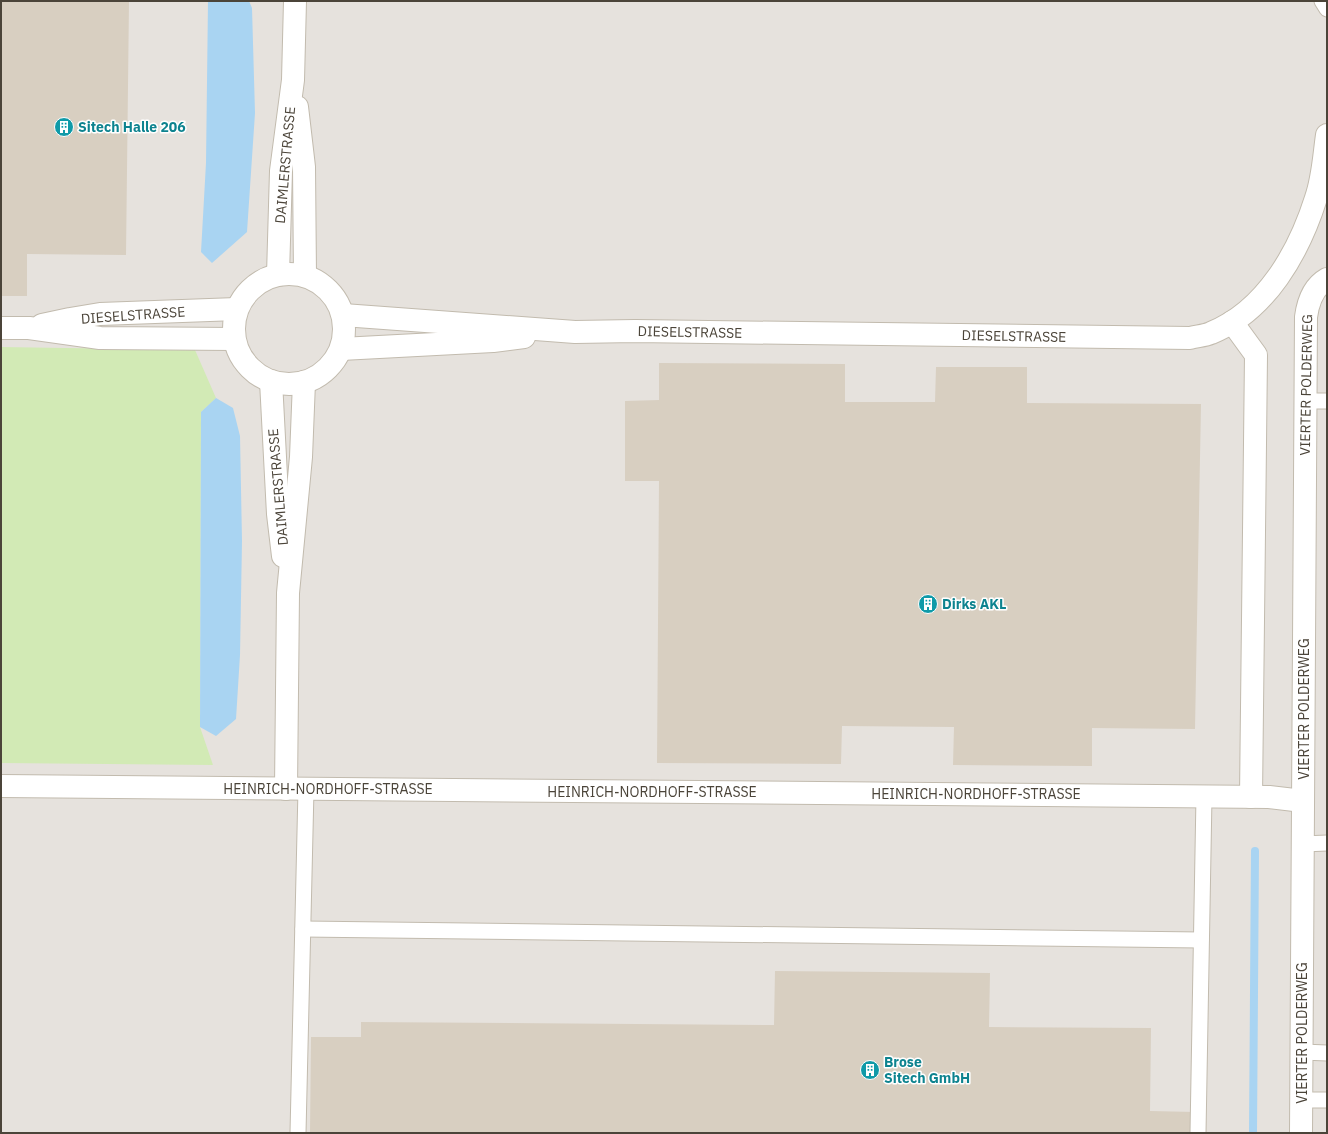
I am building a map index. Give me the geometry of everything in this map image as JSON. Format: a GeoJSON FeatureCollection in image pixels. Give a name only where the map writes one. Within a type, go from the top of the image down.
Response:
{"type":"FeatureCollection","features":[{"type":"Feature","properties":{"kind":"street","name":"DAIMLERSTRASSE"},"geometry":{"type":"LineString","coordinates":[[278,275],[282,171],[293,80],[295,1]]}},
{"type":"Feature","properties":{"kind":"street","name":"DAIMLERSTRASSE"},"geometry":{"type":"LineString","coordinates":[[293,80],[304,167],[305,276]]}},
{"type":"Feature","properties":{"kind":"street","name":"DIESELSTRASSE"},"geometry":{"type":"LineString","coordinates":[[343,315],[575,332],[635,331],[1190,338],[1210,334],[1232,322],[1254,306],[1284,269],[1304,232],[1317,197],[1327,135]]}},
{"type":"Feature","properties":{"kind":"street"},"geometry":{"type":"LineString","coordinates":[[291,273],[305,276],[318,282],[329,290],[338,302],[343,315],[344,332],[341,349],[335,360],[326,370],[316,377],[304,382],[282,384],[260,376],[250,369],[243,360],[237,350],[234,339],[234,319],[243,297],[264,279],[291,273]]}},
{"type":"Feature","properties":{"kind":"street","name":"VIERTER POLDERWEG"},"geometry":{"type":"LineString","coordinates":[[1301,1133],[1306,317],[1310,298],[1322,283]]}},
{"type":"Feature","properties":{"kind":"street","name":"DIESELSTRASSE"},"geometry":{"type":"LineString","coordinates":[[29,328],[100,314],[237,309]]}},
{"type":"Feature","properties":{"kind":"street"},"geometry":{"type":"LineString","coordinates":[[1232,322],[1256,355],[1250,797]]}},
{"type":"Feature","properties":{"kind":"street","name":"DIESELSTRASSE"},"geometry":{"type":"LineString","coordinates":[[1,328],[29,328],[100,338],[234,339]]}},
{"type":"Feature","properties":{"kind":"street","name":"DIESELSTRASSE"},"geometry":{"type":"LineString","coordinates":[[341,349],[492,341],[575,332]]}},
{"type":"Feature","properties":{"kind":"street","name":"DAIMLERSTRASSE"},"geometry":{"type":"LineString","coordinates":[[271,381],[278,514],[288,593],[296,789]]}},
{"type":"Feature","properties":{"kind":"street","name":"DAIMLERSTRASSE"},"geometry":{"type":"LineString","coordinates":[[288,593],[301,457],[304,382]]}},
{"type":"Feature","properties":{"kind":"street","name":"HEINRICH-NORDHOFF-STRASSE"},"geometry":{"type":"LineString","coordinates":[[1,786],[1204,796],[1269,797],[1303,801]]}},
{"type":"Feature","properties":{"kind":"lane"},"geometry":{"type":"LineString","coordinates":[[1322,1],[1327,9]]}},
{"type":"Feature","properties":{"kind":"lane"},"geometry":{"type":"LineString","coordinates":[[1305,401],[1327,401]]}},
{"type":"Feature","properties":{"kind":"lane"},"geometry":{"type":"LineString","coordinates":[[296,789],[303,929],[298,1133]]}},
{"type":"Feature","properties":{"kind":"lane"},"geometry":{"type":"LineString","coordinates":[[1198,1133],[1204,796]]}},
{"type":"Feature","properties":{"kind":"lane"},"geometry":{"type":"LineString","coordinates":[[1303,844],[1327,843]]}},
{"type":"Feature","properties":{"kind":"lane"},"geometry":{"type":"LineString","coordinates":[[303,929],[1201,940]]}},
{"type":"Feature","properties":{"kind":"lane"},"geometry":{"type":"LineString","coordinates":[[1302,1052],[1327,1053]]}},
{"type":"Feature","properties":{"kind":"lane"},"geometry":{"type":"LineString","coordinates":[[1301,1100],[1327,1100]]}},
{"type":"Feature","properties":{"kind":"shaded area"},"geometry":{"type":"Polygon","coordinates":[[[1,1],[1327,1],[1327,1133],[1,1133],[1,1]]]}},
{"type":"Feature","properties":{"kind":"green space"},"geometry":{"type":"Polygon","coordinates":[[[1,347],[195,350],[216,398],[201,412],[200,727],[213,765],[1,763],[1,347]]]}},
{"type":"Feature","properties":{"kind":"water"},"geometry":{"type":"Polygon","coordinates":[[[208,1],[249,1],[252,8],[255,113],[247,232],[212,263],[201,252],[206,163],[208,1]]]}},
{"type":"Feature","properties":{"kind":"water"},"geometry":{"type":"Polygon","coordinates":[[[216,398],[233,408],[240,436],[242,541],[240,655],[236,719],[216,736],[200,727],[201,412],[216,398]]]}},
{"type":"Feature","properties":{"kind":"building","name":"Sitech Halle 206"},"geometry":{"type":"Polygon","coordinates":[[[1,1],[129,1],[126,255],[27,254],[27,296],[1,296],[1,1]]]}},
{"type":"Feature","properties":{"kind":"building","name":"Dirks AKL"},"geometry":{"type":"Polygon","coordinates":[[[659,363],[845,364],[845,402],[935,402],[936,367],[1027,367],[1027,403],[1201,404],[1195,729],[1092,728],[1092,766],[953,765],[954,727],[842,726],[841,764],[657,763],[659,481],[625,481],[625,401],[659,400],[659,363]]]}},
{"type":"Feature","properties":{"kind":"building","name":"Brose Sitech GmbH"},"geometry":{"type":"Polygon","coordinates":[[[775,971],[990,973],[989,1027],[1151,1028],[1150,1111],[1195,1112],[1195,1133],[310,1133],[311,1037],[361,1037],[361,1022],[774,1025],[775,971]]]}},
{"type":"Feature","properties":{"kind":"waterway"},"geometry":{"type":"LineString","coordinates":[[1253,1133],[1255,851]]}},
{"type":"Feature","properties":{"kind":"place","name":"Sitech Halle 206"},"geometry":{"type":"Point","coordinates":[64,127]}},
{"type":"Feature","properties":{"kind":"place","name":"Dirks AKL"},"geometry":{"type":"Point","coordinates":[928,604]}},
{"type":"Feature","properties":{"kind":"place","name":"Brose Sitech GmbH"},"geometry":{"type":"Point","coordinates":[870,1070]}}]}
